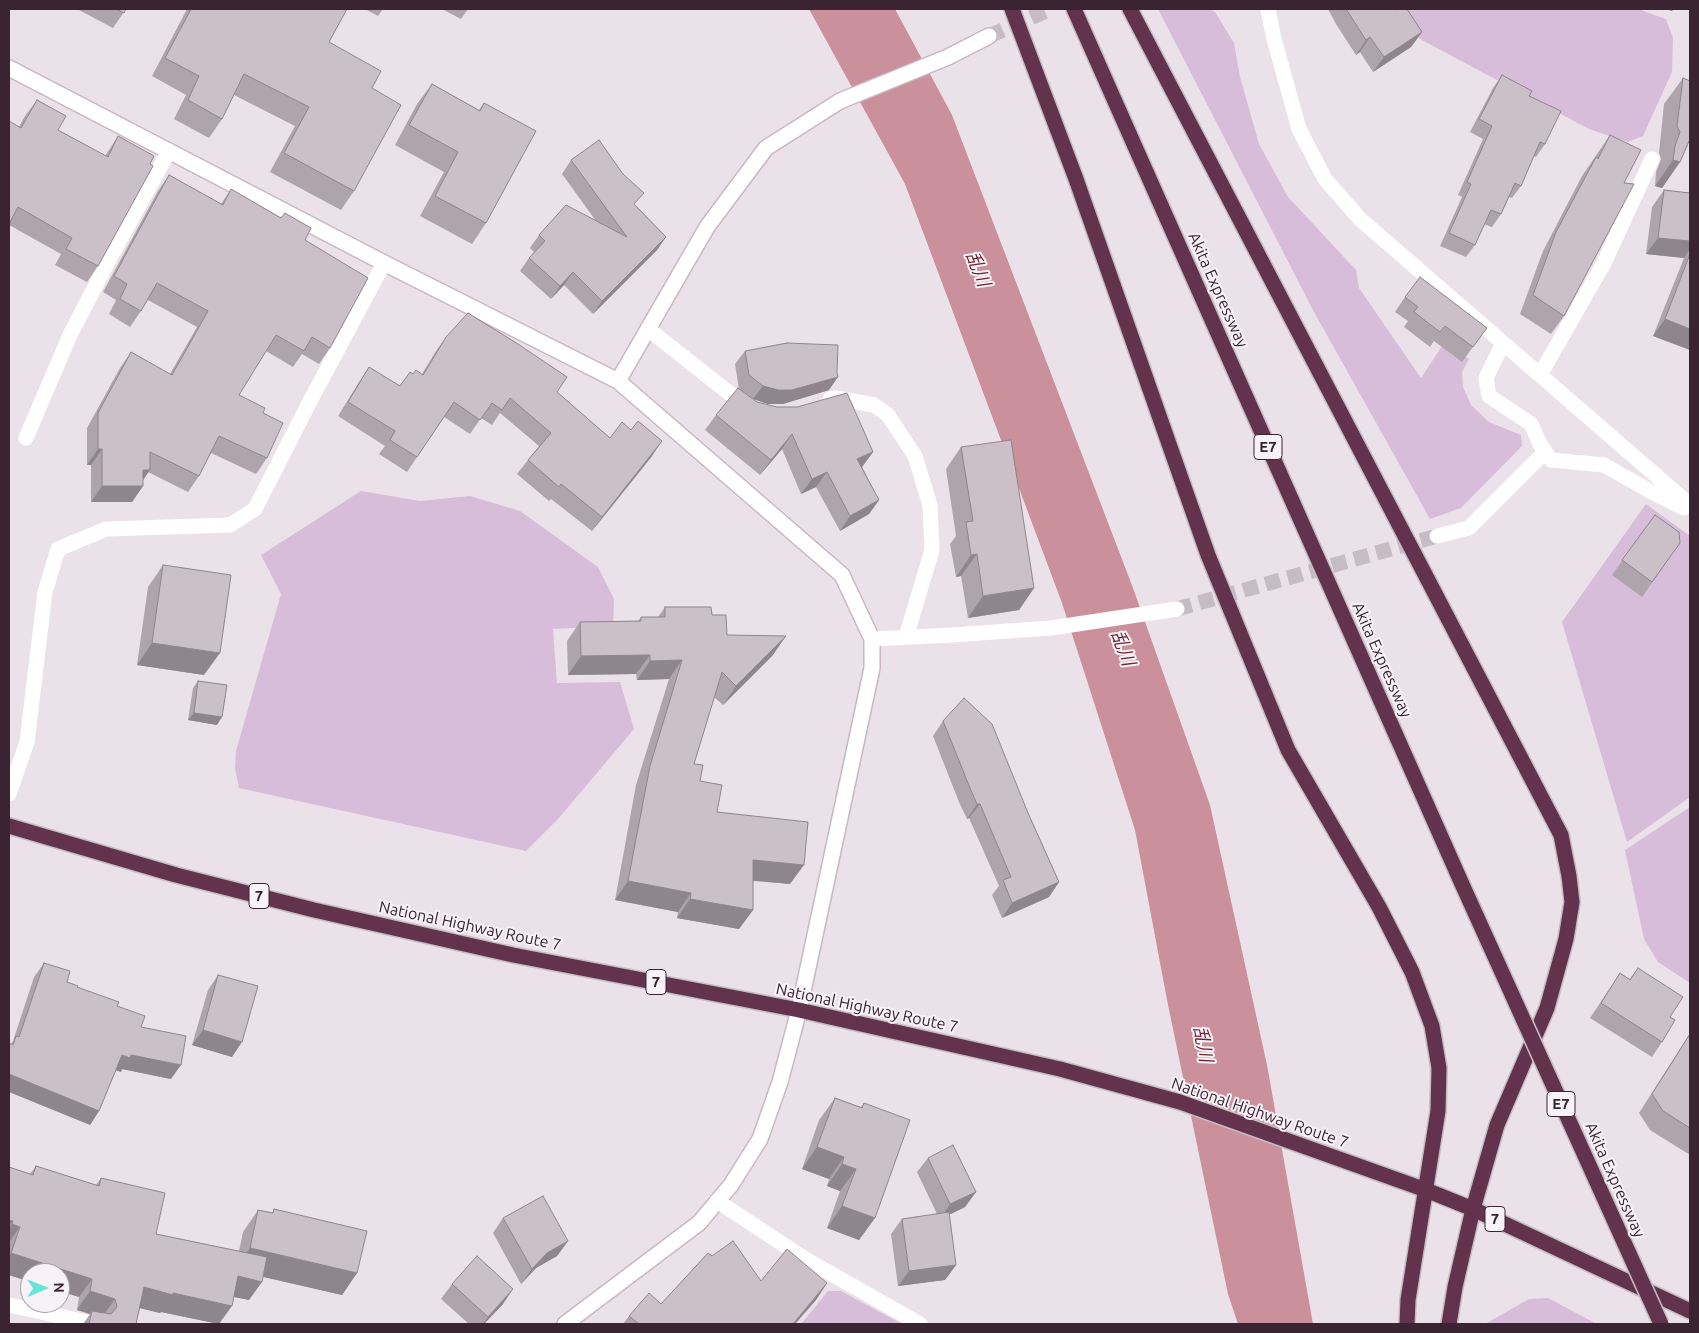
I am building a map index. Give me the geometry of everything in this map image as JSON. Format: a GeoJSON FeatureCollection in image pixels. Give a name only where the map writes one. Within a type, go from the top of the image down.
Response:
{"type":"FeatureCollection","features":[{"type":"Feature","properties":{"kind":"highway"},"geometry":{"type":"LineString","coordinates":[[1012,9],[1076,179],[1208,555],[1288,750],[1379,907],[1412,972],[1432,1026],[1439,1068],[1438,1112],[1408,1300],[1407,1324]]}},
{"type":"Feature","properties":{"kind":"highway","name":"Akita Expressway"},"geometry":{"type":"LineString","coordinates":[[1074,9],[1462,884],[1661,1324]]}},
{"type":"Feature","properties":{"kind":"highway"},"geometry":{"type":"LineString","coordinates":[[1130,9],[1561,835],[1570,876],[1572,902],[1566,939],[1547,1008],[1497,1125],[1473,1209],[1455,1287],[1449,1324]]}},
{"type":"Feature","properties":{"kind":"highway","name":"National Highway Route 7"},"geometry":{"type":"LineString","coordinates":[[9,826],[176,875],[314,910],[513,955],[799,1010],[1060,1069],[1180,1102],[1426,1190],[1473,1209],[1690,1311]]}},
{"type":"Feature","properties":{"kind":"street"},"geometry":{"type":"LineString","coordinates":[[1268,9],[1274,39],[1299,129],[1325,179],[1360,219],[1690,505]]}},
{"type":"Feature","properties":{"kind":"street"},"geometry":{"type":"LineString","coordinates":[[618,381],[707,228],[766,148],[840,101],[948,57],[989,36]]}},
{"type":"Feature","properties":{"kind":"street"},"geometry":{"type":"LineString","coordinates":[[9,68],[384,263],[618,381],[842,575],[872,638],[872,668],[799,1010],[780,1082],[760,1139],[731,1185],[699,1223],[565,1324]]}},
{"type":"Feature","properties":{"kind":"street"},"geometry":{"type":"LineString","coordinates":[[26,438],[70,335],[169,151]]}},
{"type":"Feature","properties":{"kind":"street"},"geometry":{"type":"LineString","coordinates":[[1540,375],[1604,263],[1652,159]]}},
{"type":"Feature","properties":{"kind":"street"},"geometry":{"type":"LineString","coordinates":[[9,794],[26,742],[45,592],[58,548],[106,529],[230,525],[254,508],[384,263]]}},
{"type":"Feature","properties":{"kind":"street"},"geometry":{"type":"LineString","coordinates":[[648,329],[749,408],[758,410]]}},
{"type":"Feature","properties":{"kind":"street"},"geometry":{"type":"LineString","coordinates":[[1503,343],[1486,378],[1489,396],[1531,424],[1551,460],[1604,465],[1650,491],[1690,510]]}},
{"type":"Feature","properties":{"kind":"street"},"geometry":{"type":"LineString","coordinates":[[818,402],[836,398],[874,405],[888,415],[915,456],[930,505],[932,550],[906,637]]}},
{"type":"Feature","properties":{"kind":"street"},"geometry":{"type":"LineString","coordinates":[[1437,536],[1469,528],[1545,452]]}},
{"type":"Feature","properties":{"kind":"street"},"geometry":{"type":"LineString","coordinates":[[872,638],[1051,628],[1176,609]]}},
{"type":"Feature","properties":{"kind":"street"},"geometry":{"type":"LineString","coordinates":[[717,1201],[807,1260],[920,1324]]}},
{"type":"Feature","properties":{"kind":"street"},"geometry":{"type":"LineString","coordinates":[[9,1305],[95,1324]]}},
{"type":"Feature","properties":{"kind":"shaded area"},"geometry":{"type":"Polygon","coordinates":[[[1158,9],[1210,9],[1215,12],[1234,43],[1240,77],[1259,144],[1288,197],[1356,270],[1359,288],[1421,378],[1442,346],[1454,356],[1457,351],[1469,359],[1462,372],[1463,387],[1471,405],[1489,422],[1521,435],[1522,446],[1461,508],[1430,519],[1314,312],[1158,9]]]}},
{"type":"Feature","properties":{"kind":"shaded area"},"geometry":{"type":"Polygon","coordinates":[[[1390,9],[1638,9],[1666,19],[1673,38],[1672,72],[1643,136],[1628,142],[1589,129],[1420,39],[1390,9]]]}},
{"type":"Feature","properties":{"kind":"shaded area"},"geometry":{"type":"Polygon","coordinates":[[[361,491],[420,501],[470,496],[520,511],[598,567],[614,599],[613,626],[553,629],[557,683],[620,682],[634,729],[558,819],[526,851],[239,788],[235,768],[236,751],[281,594],[261,555],[361,491]]]}},
{"type":"Feature","properties":{"kind":"shaded area"},"geometry":{"type":"Polygon","coordinates":[[[1646,504],[1690,536],[1690,797],[1627,842],[1562,622],[1646,504]]]}},
{"type":"Feature","properties":{"kind":"shaded area"},"geometry":{"type":"Polygon","coordinates":[[[1690,807],[1690,983],[1658,962],[1644,939],[1625,850],[1690,807]]]}},
{"type":"Feature","properties":{"kind":"shaded area"},"geometry":{"type":"Polygon","coordinates":[[[828,1291],[841,1291],[902,1324],[801,1324],[828,1291]]]}},
{"type":"Feature","properties":{"kind":"shaded area"},"geometry":{"type":"Polygon","coordinates":[[[1548,1298],[1597,1324],[1485,1324],[1529,1299],[1548,1298]]]}},
{"type":"Feature","properties":{"kind":"water","name":"乱川"},"geometry":{"type":"Polygon","coordinates":[[[809,9],[895,9],[952,115],[1133,588],[1210,805],[1267,1065],[1313,1324],[1238,1324],[1228,1294],[1168,1005],[1135,830],[1062,603],[905,184],[809,9]]]}},
{"type":"Feature","properties":{"kind":"building"},"geometry":{"type":"Polygon","coordinates":[[[116,9],[126,9],[124,13],[116,9]]]}},
{"type":"Feature","properties":{"kind":"building"},"geometry":{"type":"Polygon","coordinates":[[[191,9],[347,9],[329,42],[381,71],[372,88],[401,105],[354,191],[284,153],[309,107],[244,74],[222,119],[188,100],[199,76],[165,58],[191,9]]]}},
{"type":"Feature","properties":{"kind":"building"},"geometry":{"type":"Polygon","coordinates":[[[1346,9],[1407,9],[1422,32],[1384,57],[1370,37],[1366,40],[1346,9]]]}},
{"type":"Feature","properties":{"kind":"building"},"geometry":{"type":"Polygon","coordinates":[[[1502,75],[1532,91],[1529,96],[1561,111],[1545,144],[1540,142],[1521,186],[1515,183],[1501,214],[1491,210],[1475,245],[1449,233],[1471,184],[1467,182],[1492,126],[1479,119],[1502,75]]]}},
{"type":"Feature","properties":{"kind":"building"},"geometry":{"type":"Polygon","coordinates":[[[1683,78],[1690,81],[1690,139],[1680,162],[1673,160],[1680,132],[1677,126],[1683,78]]]}},
{"type":"Feature","properties":{"kind":"building"},"geometry":{"type":"Polygon","coordinates":[[[432,84],[480,111],[484,103],[536,131],[486,223],[435,196],[458,152],[409,125],[432,84]]]}},
{"type":"Feature","properties":{"kind":"building"},"geometry":{"type":"Polygon","coordinates":[[[37,100],[66,116],[58,130],[108,157],[118,136],[154,156],[150,164],[153,166],[98,266],[66,249],[72,238],[18,207],[9,224],[9,121],[21,128],[37,100]]]}},
{"type":"Feature","properties":{"kind":"building"},"geometry":{"type":"Polygon","coordinates":[[[1610,135],[1641,150],[1624,183],[1634,184],[1564,316],[1533,295],[1556,232],[1596,157],[1598,159],[1610,135]]]}},
{"type":"Feature","properties":{"kind":"building"},"geometry":{"type":"Polygon","coordinates":[[[599,140],[623,174],[644,193],[634,204],[666,237],[602,301],[573,272],[560,286],[529,258],[545,241],[539,235],[566,205],[627,237],[571,160],[599,140]]]}},
{"type":"Feature","properties":{"kind":"building"},"geometry":{"type":"Polygon","coordinates":[[[169,175],[223,205],[231,189],[281,218],[285,213],[311,228],[305,240],[368,278],[330,348],[312,337],[304,351],[276,335],[239,395],[265,408],[263,413],[283,423],[267,458],[219,436],[199,476],[150,452],[150,470],[143,470],[143,486],[102,486],[102,449],[98,449],[98,413],[131,352],[172,375],[208,311],[157,283],[141,311],[120,299],[127,284],[114,276],[169,175]]]}},
{"type":"Feature","properties":{"kind":"building"},"geometry":{"type":"Polygon","coordinates":[[[1664,190],[1690,193],[1690,241],[1658,238],[1664,190]]]}},
{"type":"Feature","properties":{"kind":"building"},"geometry":{"type":"Polygon","coordinates":[[[1690,254],[1690,329],[1665,319],[1690,254]]]}},
{"type":"Feature","properties":{"kind":"building"},"geometry":{"type":"Polygon","coordinates":[[[1420,277],[1487,328],[1473,347],[1445,326],[1440,332],[1414,312],[1418,307],[1405,297],[1420,277]]]}},
{"type":"Feature","properties":{"kind":"building"},"geometry":{"type":"Polygon","coordinates":[[[468,313],[567,377],[557,392],[610,438],[622,422],[631,430],[638,421],[662,441],[602,517],[561,484],[559,487],[528,460],[551,433],[510,398],[502,410],[492,403],[480,420],[454,402],[417,457],[390,440],[395,431],[348,402],[369,367],[400,386],[410,372],[413,374],[416,370],[423,375],[446,337],[468,313]]]}},
{"type":"Feature","properties":{"kind":"building"},"geometry":{"type":"Polygon","coordinates":[[[787,343],[838,345],[838,377],[792,390],[778,390],[763,386],[749,375],[745,351],[787,343]]]}},
{"type":"Feature","properties":{"kind":"building"},"geometry":{"type":"Polygon","coordinates":[[[738,388],[757,402],[777,407],[797,407],[847,393],[873,452],[857,459],[879,500],[850,516],[827,472],[812,479],[792,434],[771,460],[716,415],[738,388]]]}},
{"type":"Feature","properties":{"kind":"building"},"geometry":{"type":"Polygon","coordinates":[[[1011,440],[1034,588],[983,596],[977,554],[971,555],[966,522],[973,521],[961,447],[1011,440]]]}},
{"type":"Feature","properties":{"kind":"building"},"geometry":{"type":"Polygon","coordinates":[[[1655,515],[1679,532],[1680,543],[1652,582],[1622,560],[1655,515]]]}},
{"type":"Feature","properties":{"kind":"building"},"geometry":{"type":"Polygon","coordinates":[[[163,565],[231,575],[220,653],[152,643],[163,565]]]}},
{"type":"Feature","properties":{"kind":"building"},"geometry":{"type":"Polygon","coordinates":[[[665,607],[711,607],[712,615],[726,615],[727,635],[786,636],[736,686],[722,672],[694,764],[703,765],[700,781],[722,785],[717,812],[808,822],[804,865],[753,860],[753,910],[690,899],[691,893],[628,881],[650,766],[682,660],[650,661],[650,655],[581,656],[580,622],[641,621],[641,617],[665,617],[665,607]]]}},
{"type":"Feature","properties":{"kind":"building"},"geometry":{"type":"Polygon","coordinates":[[[198,681],[227,685],[222,717],[194,713],[198,681]]]}},
{"type":"Feature","properties":{"kind":"building"},"geometry":{"type":"Polygon","coordinates":[[[964,698],[992,724],[1028,813],[1059,882],[1012,903],[1003,880],[1011,877],[980,804],[977,804],[970,788],[943,721],[964,698]]]}},
{"type":"Feature","properties":{"kind":"building"},"geometry":{"type":"Polygon","coordinates":[[[44,963],[70,971],[67,982],[119,1002],[117,1006],[145,1016],[141,1027],[186,1036],[181,1065],[131,1055],[130,1058],[122,1055],[99,1111],[9,1074],[9,1043],[13,1045],[16,1036],[19,1037],[44,963]]]}},
{"type":"Feature","properties":{"kind":"building"},"geometry":{"type":"Polygon","coordinates":[[[1638,968],[1683,997],[1670,1017],[1675,1020],[1662,1042],[1601,1003],[1620,973],[1630,980],[1638,968]]]}},
{"type":"Feature","properties":{"kind":"building"},"geometry":{"type":"Polygon","coordinates":[[[218,975],[258,986],[242,1042],[203,1030],[218,975]]]}},
{"type":"Feature","properties":{"kind":"building"},"geometry":{"type":"Polygon","coordinates":[[[1690,1034],[1690,1128],[1663,1111],[1652,1094],[1690,1034]]]}},
{"type":"Feature","properties":{"kind":"building"},"geometry":{"type":"Polygon","coordinates":[[[835,1098],[862,1108],[864,1103],[910,1120],[875,1218],[842,1206],[856,1169],[842,1164],[844,1157],[817,1147],[835,1098]]]}},
{"type":"Feature","properties":{"kind":"building"},"geometry":{"type":"Polygon","coordinates":[[[953,1145],[976,1192],[950,1204],[928,1158],[953,1145]]]}},
{"type":"Feature","properties":{"kind":"building"},"geometry":{"type":"Polygon","coordinates":[[[36,1166],[99,1186],[101,1178],[165,1193],[156,1234],[267,1257],[262,1282],[238,1276],[232,1306],[173,1293],[173,1295],[144,1287],[136,1324],[89,1324],[92,1311],[111,1314],[117,1307],[115,1299],[90,1291],[92,1279],[70,1272],[70,1263],[42,1263],[11,1253],[20,1227],[12,1224],[13,1221],[9,1220],[9,1167],[33,1175],[36,1166]]]}},
{"type":"Feature","properties":{"kind":"building"},"geometry":{"type":"Polygon","coordinates":[[[543,1196],[568,1241],[547,1253],[532,1269],[503,1218],[543,1196]]]}},
{"type":"Feature","properties":{"kind":"building"},"geometry":{"type":"Polygon","coordinates":[[[274,1209],[367,1231],[357,1273],[250,1248],[258,1210],[273,1213],[274,1209]]]}},
{"type":"Feature","properties":{"kind":"building"},"geometry":{"type":"Polygon","coordinates":[[[949,1212],[956,1265],[909,1271],[902,1219],[949,1212]]]}},
{"type":"Feature","properties":{"kind":"building"},"geometry":{"type":"Polygon","coordinates":[[[733,1241],[761,1281],[787,1249],[827,1283],[793,1324],[639,1324],[629,1316],[649,1293],[661,1304],[708,1253],[712,1256],[733,1241]]]}},
{"type":"Feature","properties":{"kind":"building"},"geometry":{"type":"Polygon","coordinates":[[[477,1256],[513,1289],[488,1317],[452,1284],[477,1256]]]}},
{"type":"Feature","properties":{"kind":"tunnel"},"geometry":{"type":"LineString","coordinates":[[989,36],[1051,9]]}},
{"type":"Feature","properties":{"kind":"tunnel"},"geometry":{"type":"LineString","coordinates":[[1177,609],[1437,536]]}}]}
